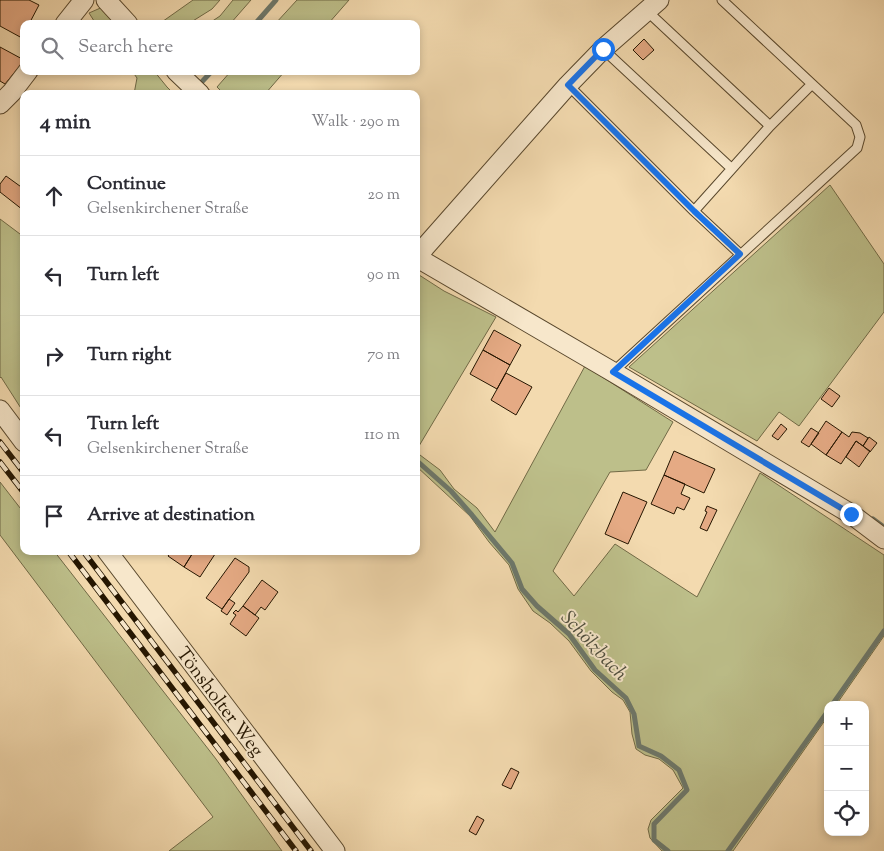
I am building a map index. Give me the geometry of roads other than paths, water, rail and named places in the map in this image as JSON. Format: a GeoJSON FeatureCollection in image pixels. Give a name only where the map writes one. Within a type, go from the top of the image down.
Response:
{"type":"FeatureCollection","features":[{"type":"Feature","properties":{"kind":"street"},"geometry":{"type":"LineString","coordinates":[[68,20],[84,0]]}},
{"type":"Feature","properties":{"kind":"street"},"geometry":{"type":"LineString","coordinates":[[112,2],[125,20]]}},
{"type":"Feature","properties":{"kind":"street"},"geometry":{"type":"LineString","coordinates":[[420,253],[568,85],[603,49],[653,5]]}},
{"type":"Feature","properties":{"kind":"street"},"geometry":{"type":"LineString","coordinates":[[0,104],[25,75]]}},
{"type":"Feature","properties":{"kind":"street"},"geometry":{"type":"LineString","coordinates":[[180,75],[196,90]]}},
{"type":"Feature","properties":{"kind":"street"},"geometry":{"type":"LineString","coordinates":[[420,259],[851,514],[884,539]]}},
{"type":"Feature","properties":{"kind":"street"},"geometry":{"type":"LineString","coordinates":[[0,410],[20,437]]}},
{"type":"Feature","properties":{"kind":"street","name":"Tönsholter Weg"},"geometry":{"type":"LineString","coordinates":[[110,555],[335,851]]}},
{"type":"Feature","properties":{"kind":"lane"},"geometry":{"type":"LineString","coordinates":[[613,372],[857,148],[860,137],[856,125],[722,0]]}},
{"type":"Feature","properties":{"kind":"lane"},"geometry":{"type":"LineString","coordinates":[[653,5],[770,126]]}},
{"type":"Feature","properties":{"kind":"lane"},"geometry":{"type":"LineString","coordinates":[[603,49],[731,168]]}},
{"type":"Feature","properties":{"kind":"lane"},"geometry":{"type":"LineString","coordinates":[[694,211],[770,126],[812,84]]}},
{"type":"Feature","properties":{"kind":"lane"},"geometry":{"type":"LineString","coordinates":[[568,85],[694,211],[740,254]]}},
{"type":"Feature","properties":{"kind":"waterway","name":"Schölzbach"},"geometry":{"type":"LineString","coordinates":[[258,20],[276,0]]}},
{"type":"Feature","properties":{"kind":"waterway","name":"Schölzbach"},"geometry":{"type":"LineString","coordinates":[[197,87],[208,75]]}},
{"type":"Feature","properties":{"kind":"waterway","name":"Schölzbach"},"geometry":{"type":"LineString","coordinates":[[420,464],[451,491],[512,563],[522,589],[537,606],[569,634],[595,670],[626,698],[634,714],[639,746],[661,756],[679,770],[687,790],[654,824],[654,840],[668,851]]}},
{"type":"Feature","properties":{"kind":"waterway"},"geometry":{"type":"LineString","coordinates":[[873,519],[884,527]]}},
{"type":"Feature","properties":{"kind":"waterway"},"geometry":{"type":"LineString","coordinates":[[835,701],[884,631]]}},
{"type":"Feature","properties":{"kind":"waterway"},"geometry":{"type":"LineString","coordinates":[[728,851],[824,717]]}},
{"type":"Feature","properties":{"kind":"railway"},"geometry":{"type":"LineString","coordinates":[[0,442],[20,468]]}},
{"type":"Feature","properties":{"kind":"railway"},"geometry":{"type":"LineString","coordinates":[[0,462],[20,488]]}},
{"type":"Feature","properties":{"kind":"railway"},"geometry":{"type":"LineString","coordinates":[[71,555],[296,851]]}},
{"type":"Feature","properties":{"kind":"railway"},"geometry":{"type":"LineString","coordinates":[[86,555],[311,851]]}}]}
